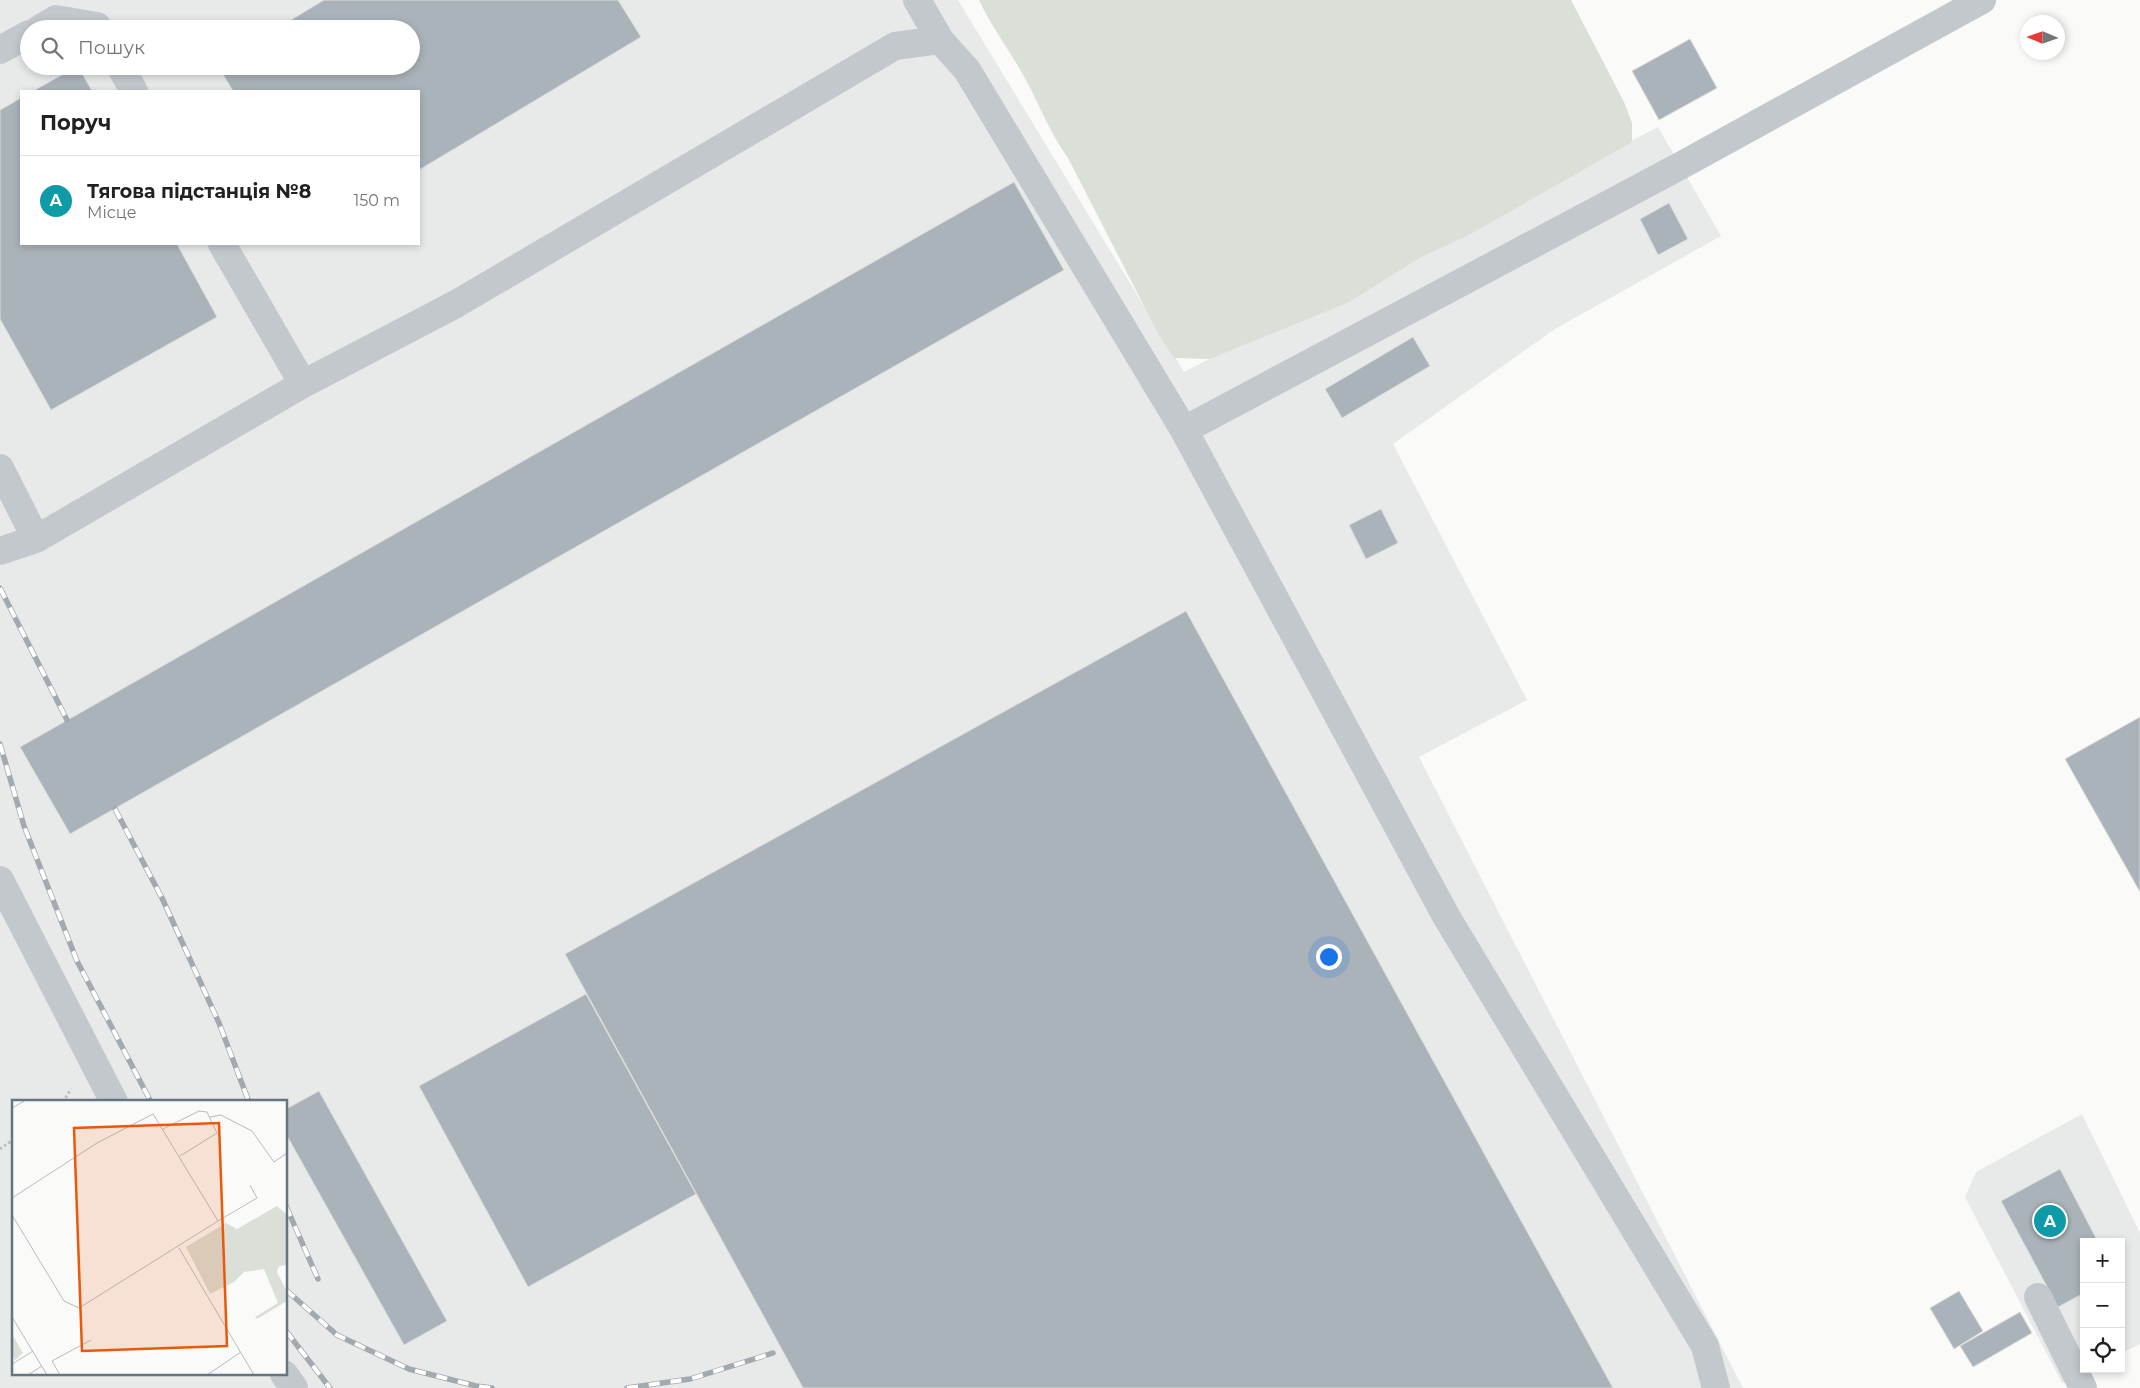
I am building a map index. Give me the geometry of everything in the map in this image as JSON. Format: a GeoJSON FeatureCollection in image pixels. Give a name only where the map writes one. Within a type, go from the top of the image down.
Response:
{"type":"FeatureCollection","features":[{"type":"Feature","properties":{"kind":"lane"},"geometry":{"type":"LineString","coordinates":[[916,0],[940,40],[967,70],[1184,430],[1446,916],[1705,1346],[1716,1388]]}},
{"type":"Feature","properties":{"kind":"lane"},"geometry":{"type":"LineString","coordinates":[[1184,430],[1680,166],[1982,0]]}},
{"type":"Feature","properties":{"kind":"lane"},"geometry":{"type":"LineString","coordinates":[[0,50],[20,39]]}},
{"type":"Feature","properties":{"kind":"lane"},"geometry":{"type":"LineString","coordinates":[[0,551],[36,539],[303,384],[456,304],[895,46],[940,40]]}},
{"type":"Feature","properties":{"kind":"lane"},"geometry":{"type":"LineString","coordinates":[[125,75],[133,90]]}},
{"type":"Feature","properties":{"kind":"lane"},"geometry":{"type":"LineString","coordinates":[[223,245],[303,384]]}},
{"type":"Feature","properties":{"kind":"lane"},"geometry":{"type":"LineString","coordinates":[[0,468],[36,539]]}},
{"type":"Feature","properties":{"kind":"lane"},"geometry":{"type":"LineString","coordinates":[[0,880],[113,1100]]}},
{"type":"Feature","properties":{"kind":"lane"},"geometry":{"type":"LineString","coordinates":[[2038,1297],[2083,1388]]}},
{"type":"Feature","properties":{"kind":"lane"},"geometry":{"type":"LineString","coordinates":[[285,1376],[294,1388]]}},
{"type":"Feature","properties":{"kind":"path"},"geometry":{"type":"LineString","coordinates":[[0,1149],[12,1140]]}},
{"type":"Feature","properties":{"kind":"shaded area"},"geometry":{"type":"Polygon","coordinates":[[[0,0],[958,0],[1184,372],[1658,127],[1721,236],[1555,329],[1393,444],[1527,700],[1419,757],[1743,1388],[0,1388],[0,0]]]}},
{"type":"Feature","properties":{"kind":"shaded area"},"geometry":{"type":"Polygon","coordinates":[[[979,0],[1571,0],[1624,102],[1632,123],[1632,142],[1467,236],[1421,257],[1349,302],[1210,359],[1174,358],[1160,337],[1026,80],[979,0]]]}},
{"type":"Feature","properties":{"kind":"shaded area"},"geometry":{"type":"Polygon","coordinates":[[[2082,1114],[2140,1233],[2140,1344],[2125,1351],[2125,1238],[2080,1238],[2080,1373],[2082,1373],[2062,1383],[1965,1197],[1976,1172],[2082,1114]]]}},
{"type":"Feature","properties":{"kind":"building"},"geometry":{"type":"Polygon","coordinates":[[[324,0],[618,0],[641,37],[420,169],[420,90],[232,90],[223,75],[420,75],[420,20],[291,20],[324,0]]]}},
{"type":"Feature","properties":{"kind":"building"},"geometry":{"type":"Polygon","coordinates":[[[1690,39],[1717,88],[1659,120],[1632,71],[1690,39]]]}},
{"type":"Feature","properties":{"kind":"building"},"geometry":{"type":"Polygon","coordinates":[[[62,75],[83,75],[91,90],[35,90],[62,75]]]}},
{"type":"Feature","properties":{"kind":"building"},"geometry":{"type":"Polygon","coordinates":[[[20,99],[20,245],[178,245],[217,317],[51,410],[0,319],[0,110],[20,99]]]}},
{"type":"Feature","properties":{"kind":"building"},"geometry":{"type":"Polygon","coordinates":[[[1014,182],[1064,270],[70,834],[20,747],[1014,182]]]}},
{"type":"Feature","properties":{"kind":"building"},"geometry":{"type":"Polygon","coordinates":[[[1669,203],[1688,239],[1658,255],[1640,219],[1669,203]]]}},
{"type":"Feature","properties":{"kind":"building"},"geometry":{"type":"Polygon","coordinates":[[[1413,337],[1430,366],[1342,418],[1325,389],[1413,337]]]}},
{"type":"Feature","properties":{"kind":"building"},"geometry":{"type":"Polygon","coordinates":[[[1381,509],[1398,543],[1366,559],[1349,525],[1381,509]]]}},
{"type":"Feature","properties":{"kind":"building"},"geometry":{"type":"Polygon","coordinates":[[[1186,611],[1613,1388],[803,1388],[565,954],[1186,611]]]}},
{"type":"Feature","properties":{"kind":"building"},"geometry":{"type":"Polygon","coordinates":[[[2140,717],[2140,892],[2065,759],[2140,717]]]}},
{"type":"Feature","properties":{"kind":"building"},"geometry":{"type":"Polygon","coordinates":[[[586,994],[696,1194],[528,1287],[419,1086],[586,994]]]}},
{"type":"Feature","properties":{"kind":"building"},"geometry":{"type":"Polygon","coordinates":[[[319,1091],[447,1321],[404,1345],[288,1138],[288,1108],[319,1091]]]}},
{"type":"Feature","properties":{"kind":"building"},"geometry":{"type":"Polygon","coordinates":[[[2060,1169],[2096,1238],[2080,1238],[2080,1295],[2058,1307],[2001,1201],[2060,1169]]]}},
{"type":"Feature","properties":{"kind":"building"},"geometry":{"type":"Polygon","coordinates":[[[1959,1291],[1983,1331],[1954,1349],[1930,1308],[1959,1291]]]}},
{"type":"Feature","properties":{"kind":"building"},"geometry":{"type":"Polygon","coordinates":[[[2020,1312],[2032,1333],[1973,1367],[1960,1346],[2020,1312]]]}},
{"type":"Feature","properties":{"kind":"railway"},"geometry":{"type":"LineString","coordinates":[[0,588],[67,720]]}},
{"type":"Feature","properties":{"kind":"railway"},"geometry":{"type":"LineString","coordinates":[[0,744],[24,826],[77,961],[150,1100]]}},
{"type":"Feature","properties":{"kind":"railway"},"geometry":{"type":"LineString","coordinates":[[115,809],[162,898],[219,1023],[248,1100]]}},
{"type":"Feature","properties":{"kind":"railway"},"geometry":{"type":"LineString","coordinates":[[288,1211],[318,1279]]}},
{"type":"Feature","properties":{"kind":"railway"},"geometry":{"type":"LineString","coordinates":[[288,1292],[337,1335],[409,1369],[476,1386],[492,1388]]}},
{"type":"Feature","properties":{"kind":"railway"},"geometry":{"type":"LineString","coordinates":[[288,1334],[330,1388]]}},
{"type":"Feature","properties":{"kind":"railway"},"geometry":{"type":"LineString","coordinates":[[627,1388],[690,1379],[773,1353]]}},
{"type":"Feature","properties":{"kind":"place","name":"Тягова підстанція №8"},"geometry":{"type":"Point","coordinates":[2050,1221]}}]}
